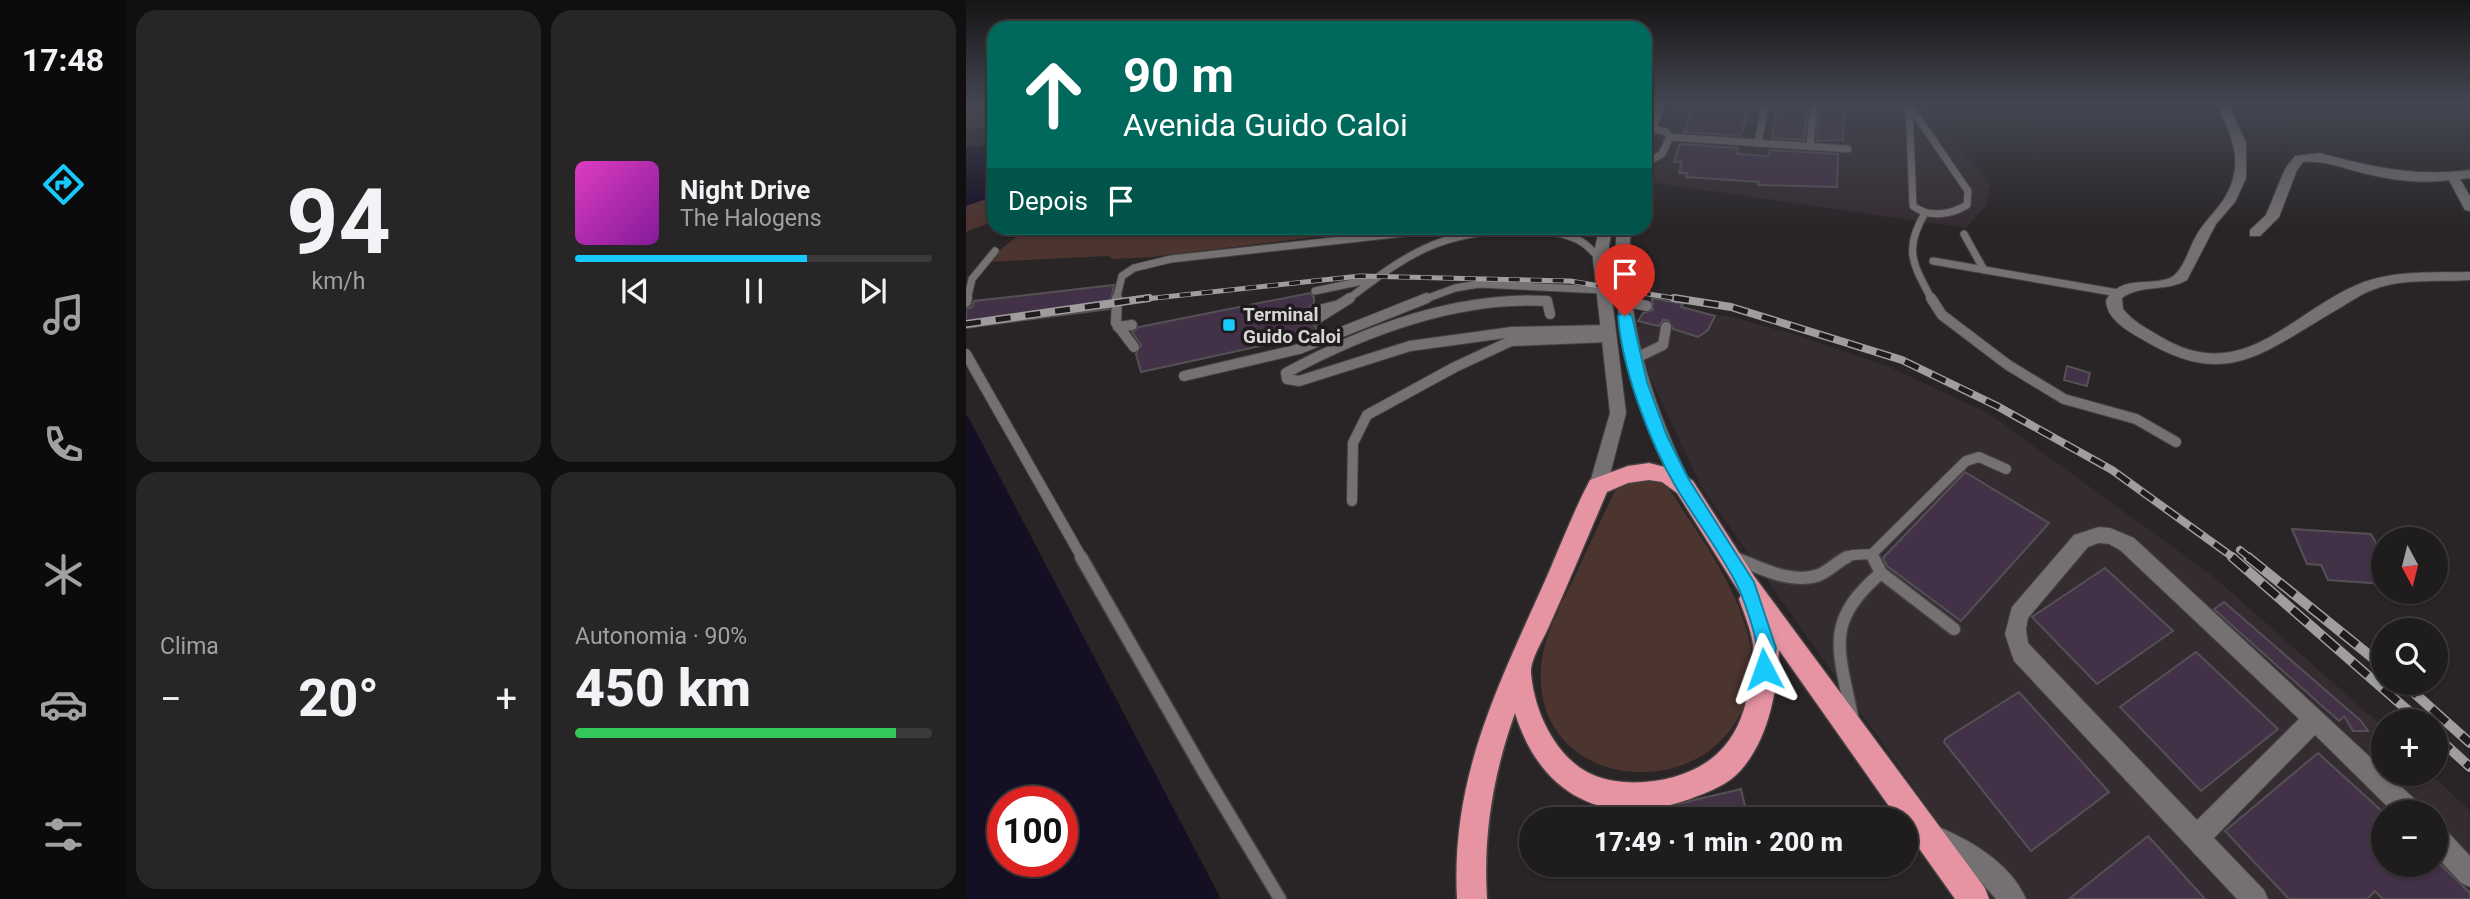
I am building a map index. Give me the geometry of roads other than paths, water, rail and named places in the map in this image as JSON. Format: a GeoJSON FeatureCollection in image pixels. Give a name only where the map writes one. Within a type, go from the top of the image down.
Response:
{"type":"FeatureCollection","features":[{"type":"Feature","properties":{"kind":"highway"},"geometry":{"type":"LineString","coordinates":[[1472,899],[1468,863],[1474,801],[1494,728],[1598,486],[1618,475],[1640,471],[1662,473],[1681,482],[1745,582],[1973,899]]}},
{"type":"Feature","properties":{"kind":"highway"},"geometry":{"type":"LineString","coordinates":[[1518,671],[1526,714],[1546,753],[1566,774],[1592,791],[1616,796],[1647,796],[1673,792],[1719,771],[1740,748],[1754,720],[1762,690],[1766,648],[1745,582]]}},
{"type":"Feature","properties":{"kind":"street"},"geometry":{"type":"LineString","coordinates":[[2239,144],[2242,164],[2236,189],[2210,222],[2182,277],[2176,282],[2141,285],[2118,293],[2113,300],[2113,306],[2126,321],[2173,351],[2216,362],[2235,360],[2252,355],[2311,317],[2373,284],[2470,276]]}},
{"type":"Feature","properties":{"kind":"street"},"geometry":{"type":"LineString","coordinates":[[2255,233],[2272,217],[2291,169],[2300,159],[2319,157],[2395,175],[2437,178],[2470,174]]}},
{"type":"Feature","properties":{"kind":"street"},"geometry":{"type":"LineString","coordinates":[[2453,177],[2470,207]]}},
{"type":"Feature","properties":{"kind":"street"},"geometry":{"type":"LineString","coordinates":[[1598,486],[1618,414],[1600,259],[1605,235]]}},
{"type":"Feature","properties":{"kind":"street"},"geometry":{"type":"LineString","coordinates":[[1624,235],[1626,330],[1659,436],[1681,482]]}},
{"type":"Feature","properties":{"kind":"street"},"geometry":{"type":"LineString","coordinates":[[2255,899],[2022,654],[2015,638],[2015,624],[2019,613],[2081,541],[2093,535],[2105,534],[2127,544],[2398,800]]}},
{"type":"Feature","properties":{"kind":"street"},"geometry":{"type":"LineString","coordinates":[[2197,837],[2315,719]]}},
{"type":"Feature","properties":{"kind":"street"},"geometry":{"type":"LineString","coordinates":[[1926,833],[1981,863],[2012,899]]}},
{"type":"Feature","properties":{"kind":"street"},"geometry":{"type":"LineString","coordinates":[[2448,851],[2470,874]]}},
{"type":"Feature","properties":{"kind":"lane"},"geometry":{"type":"LineString","coordinates":[[1652,159],[1662,154],[1667,144]]}},
{"type":"Feature","properties":{"kind":"lane"},"geometry":{"type":"LineString","coordinates":[[1783,144],[1848,149]]}},
{"type":"Feature","properties":{"kind":"lane"},"geometry":{"type":"LineString","coordinates":[[1910,144],[1912,200],[1917,210],[1925,213],[1959,211],[1968,205],[1968,191],[1936,144]]}},
{"type":"Feature","properties":{"kind":"lane"},"geometry":{"type":"LineString","coordinates":[[1925,213],[1912,235],[1914,264],[1942,315],[2008,365],[2064,399],[2136,419],[2176,442]]}},
{"type":"Feature","properties":{"kind":"lane"},"geometry":{"type":"LineString","coordinates":[[1964,233],[1984,270]]}},
{"type":"Feature","properties":{"kind":"lane"},"geometry":{"type":"LineString","coordinates":[[1134,347],[1118,327],[1113,312],[1122,276],[1150,264],[1391,235]]}},
{"type":"Feature","properties":{"kind":"lane"},"geometry":{"type":"LineString","coordinates":[[1315,315],[1345,303],[1373,279],[1440,242],[1470,235]]}},
{"type":"Feature","properties":{"kind":"lane"},"geometry":{"type":"LineString","coordinates":[[1561,235],[1581,242],[1600,259]]}},
{"type":"Feature","properties":{"kind":"lane"},"geometry":{"type":"LineString","coordinates":[[966,302],[972,279],[995,251]]}},
{"type":"Feature","properties":{"kind":"lane"},"geometry":{"type":"LineString","coordinates":[[1933,261],[2118,293]]}},
{"type":"Feature","properties":{"kind":"lane"},"geometry":{"type":"LineString","coordinates":[[1314,291],[1373,279]]}},
{"type":"Feature","properties":{"kind":"lane"},"geometry":{"type":"LineString","coordinates":[[1184,376],[1299,349],[1385,313],[1455,288],[1479,284],[1603,290]]}},
{"type":"Feature","properties":{"kind":"lane"},"geometry":{"type":"LineString","coordinates":[[1550,314],[1547,301],[1535,299],[1472,304],[1400,325],[1305,362],[1286,373],[1287,379],[1299,381],[1410,346],[1512,336],[1609,333]]}},
{"type":"Feature","properties":{"kind":"lane"},"geometry":{"type":"LineString","coordinates":[[1624,301],[1647,306]]}},
{"type":"Feature","properties":{"kind":"lane"},"geometry":{"type":"LineString","coordinates":[[1118,327],[1132,325]]}},
{"type":"Feature","properties":{"kind":"lane"},"geometry":{"type":"LineString","coordinates":[[1634,359],[1663,345],[1666,327]]}},
{"type":"Feature","properties":{"kind":"lane"},"geometry":{"type":"LineString","coordinates":[[1352,501],[1353,443],[1367,415],[1512,336]]}},
{"type":"Feature","properties":{"kind":"lane"},"geometry":{"type":"LineString","coordinates":[[966,354],[1205,774],[1280,899]]}},
{"type":"Feature","properties":{"kind":"lane"},"geometry":{"type":"LineString","coordinates":[[1728,555],[1795,578],[1821,574],[1846,555],[1872,554],[1966,461],[1979,457],[2006,469]]}},
{"type":"Feature","properties":{"kind":"lane"},"geometry":{"type":"LineString","coordinates":[[1872,554],[1881,573],[1954,629]]}},
{"type":"Feature","properties":{"kind":"lane"},"geometry":{"type":"LineString","coordinates":[[1856,734],[1843,671],[1841,622],[1847,608],[1881,573]]}},
{"type":"Feature","properties":{"kind":"railway"},"geometry":{"type":"LineString","coordinates":[[1136,300],[1360,276],[1570,281],[1685,300]]}},
{"type":"Feature","properties":{"kind":"railway"},"geometry":{"type":"LineString","coordinates":[[966,324],[1149,298]]}},
{"type":"Feature","properties":{"kind":"railway"},"geometry":{"type":"LineString","coordinates":[[1674,298],[1731,307],[1902,360],[1997,406],[2112,470],[2234,558]]}},
{"type":"Feature","properties":{"kind":"railway"},"geometry":{"type":"LineString","coordinates":[[2240,550],[2250,558]]}},
{"type":"Feature","properties":{"kind":"railway"},"geometry":{"type":"LineString","coordinates":[[2232,557],[2406,709]]}},
{"type":"Feature","properties":{"kind":"railway"},"geometry":{"type":"LineString","coordinates":[[2248,557],[2371,656]]}},
{"type":"Feature","properties":{"kind":"railway"},"geometry":{"type":"LineString","coordinates":[[2416,695],[2470,743]]}},
{"type":"Feature","properties":{"kind":"railway"},"geometry":{"type":"LineString","coordinates":[[2448,747],[2470,767]]}},
{"type":"Feature","properties":{"kind":"place","name":"Terminal Guido Caloi"},"geometry":{"type":"Point","coordinates":[1229,325]}}]}
